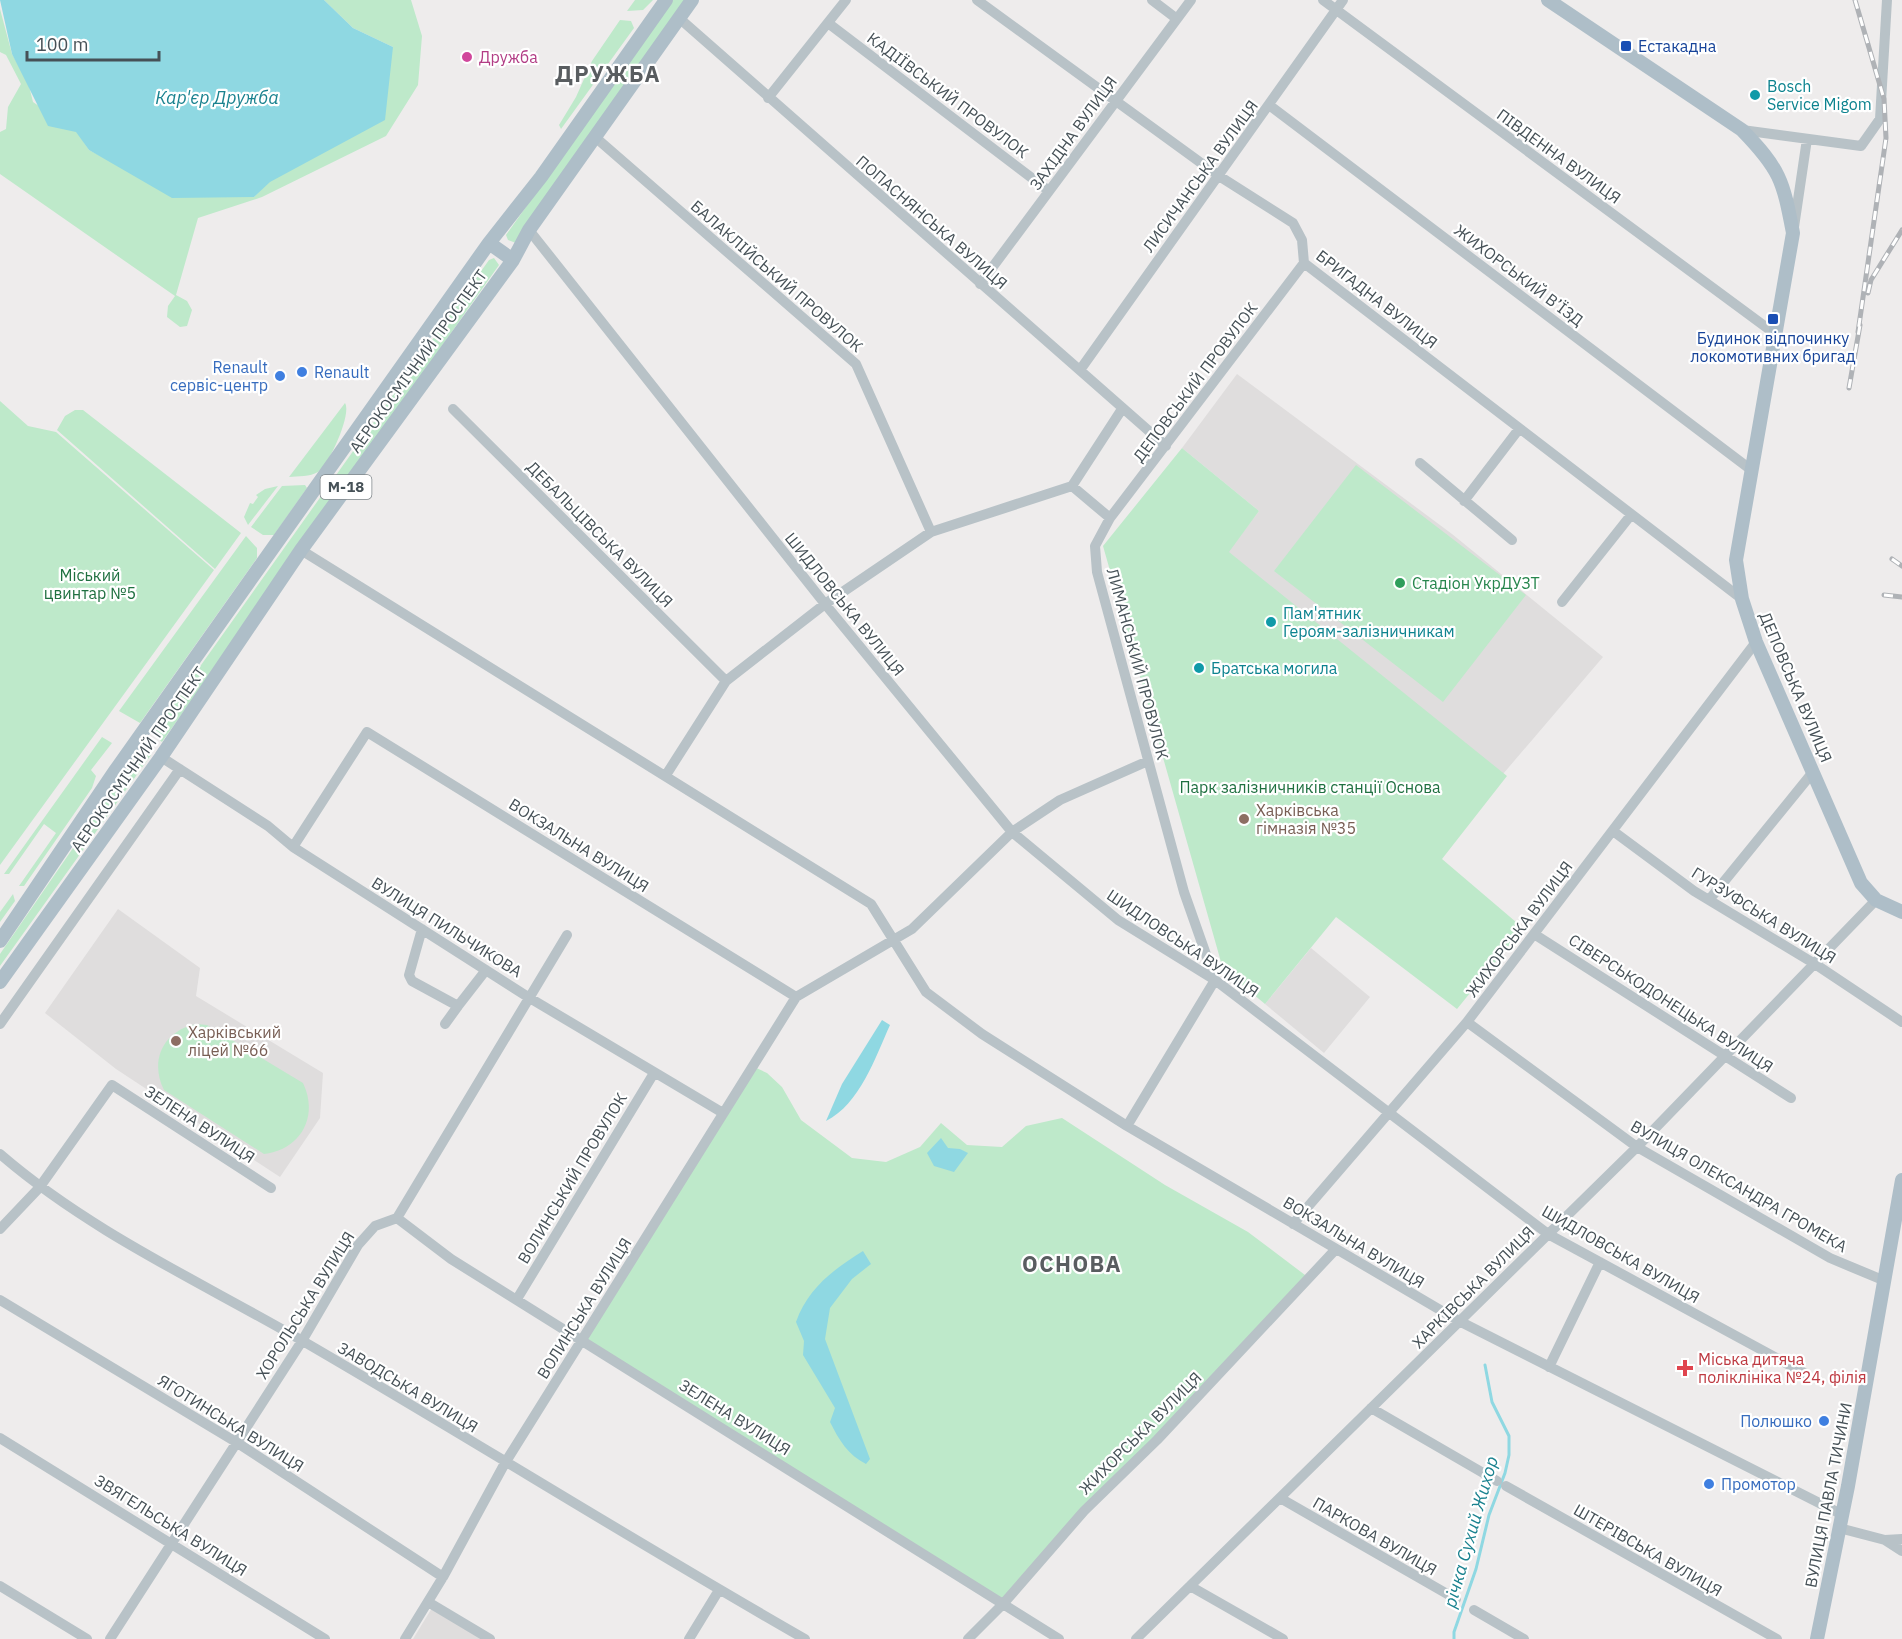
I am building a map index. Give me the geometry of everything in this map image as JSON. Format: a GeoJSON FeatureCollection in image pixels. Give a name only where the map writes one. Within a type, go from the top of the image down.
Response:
{"type":"FeatureCollection","features":[{"type":"Feature","properties":{"kind":"main road","name":"АЕРОКОСМІЧНИЙ ПРОСПЕКТ"},"geometry":{"type":"LineString","coordinates":[[0,941],[120,764],[489,243],[541,177],[666,0]]}},
{"type":"Feature","properties":{"kind":"main road","name":"АЕРОКОСМІЧНИЙ ПРОСПЕКТ"},"geometry":{"type":"LineString","coordinates":[[1,982],[161,757],[301,550],[513,260],[529,230],[692,0]]}},
{"type":"Feature","properties":{"kind":"main road","name":"ДЕПОВСЬКА ВУЛИЦЯ"},"geometry":{"type":"LineString","coordinates":[[1548,0],[1742,130],[1768,156],[1784,185],[1793,233],[1778,336],[1750,469],[1736,560],[1742,598],[1756,642],[1862,883],[1876,900],[1902,912]]}},
{"type":"Feature","properties":{"kind":"main road"},"geometry":{"type":"LineString","coordinates":[[489,243],[513,260]]}},
{"type":"Feature","properties":{"kind":"main road","name":"ВУЛИЦЯ ПАВЛА ТИЧИНИ"},"geometry":{"type":"LineString","coordinates":[[1817,1639],[1902,1180]]}},
{"type":"Feature","properties":{"kind":"street"},"geometry":{"type":"LineString","coordinates":[[768,98],[846,0]]}},
{"type":"Feature","properties":{"kind":"street","name":"БРИГАДНА ВУЛИЦЯ"},"geometry":{"type":"LineString","coordinates":[[977,0],[1218,176],[1293,223],[1302,240],[1304,263],[1742,598]]}},
{"type":"Feature","properties":{"kind":"street"},"geometry":{"type":"LineString","coordinates":[[1152,0],[1177,19]]}},
{"type":"Feature","properties":{"kind":"street","name":"ЗАХІДНА ВУЛИЦЯ"},"geometry":{"type":"LineString","coordinates":[[980,284],[1191,0]]}},
{"type":"Feature","properties":{"kind":"street","name":"ПІВДЕННА ВУЛИЦЯ"},"geometry":{"type":"LineString","coordinates":[[1323,0],[1778,336]]}},
{"type":"Feature","properties":{"kind":"street","name":"ЛИСИЧАНСЬКА ВУЛИЦЯ"},"geometry":{"type":"LineString","coordinates":[[1080,370],[1343,0]]}},
{"type":"Feature","properties":{"kind":"street"},"geometry":{"type":"LineString","coordinates":[[1742,130],[1861,146],[1880,120],[1887,0]]}},
{"type":"Feature","properties":{"kind":"street","name":"ПОПАСНЯНСЬКА ВУЛИЦЯ"},"geometry":{"type":"LineString","coordinates":[[679,18],[1166,446]]}},
{"type":"Feature","properties":{"kind":"street","name":"КАДІЇВСЬКИЙ ПРОВУЛОК"},"geometry":{"type":"LineString","coordinates":[[828,23],[1049,191]]}},
{"type":"Feature","properties":{"kind":"street","name":"ЖИХОРСЬКИЙ В’ЇЗД"},"geometry":{"type":"LineString","coordinates":[[1269,105],[1750,469]]}},
{"type":"Feature","properties":{"kind":"street","name":"БАЛАКЛІЙСЬКИЙ ПРОВУЛОК"},"geometry":{"type":"LineString","coordinates":[[595,138],[856,364],[931,532]]}},
{"type":"Feature","properties":{"kind":"street"},"geometry":{"type":"LineString","coordinates":[[1793,233],[1806,139]]}},
{"type":"Feature","properties":{"kind":"street","name":"ШИДЛОВСЬКА ВУЛИЦЯ"},"geometry":{"type":"LineString","coordinates":[[529,230],[825,604],[1012,832],[1118,920],[1215,980],[1390,1111],[1548,1234],[1806,1374]]}},
{"type":"Feature","properties":{"kind":"street","name":"ДЕПОВСЬКИЙ ПРОВУЛОК"},"geometry":{"type":"LineString","coordinates":[[1110,518],[1304,263]]}},
{"type":"Feature","properties":{"kind":"street","name":"ДЕБАЛЬЦІВСЬКА ВУЛИЦЯ"},"geometry":{"type":"LineString","coordinates":[[453,409],[726,681]]}},
{"type":"Feature","properties":{"kind":"street"},"geometry":{"type":"LineString","coordinates":[[666,776],[726,681],[825,604],[931,532],[1072,486],[1122,409]]}},
{"type":"Feature","properties":{"kind":"street"},"geometry":{"type":"LineString","coordinates":[[1464,501],[1519,429]]}},
{"type":"Feature","properties":{"kind":"street"},"geometry":{"type":"LineString","coordinates":[[1420,463],[1512,540]]}},
{"type":"Feature","properties":{"kind":"street"},"geometry":{"type":"LineString","coordinates":[[1072,486],[1110,518]]}},
{"type":"Feature","properties":{"kind":"street"},"geometry":{"type":"LineString","coordinates":[[1562,602],[1631,515]]}},
{"type":"Feature","properties":{"kind":"street","name":"ЛИМАНСЬКИЙ ПРОВУЛОК"},"geometry":{"type":"LineString","coordinates":[[1110,518],[1095,546],[1095,558],[1184,892],[1215,980]]}},
{"type":"Feature","properties":{"kind":"street","name":"ВОКЗАЛЬНА ВУЛИЦЯ"},"geometry":{"type":"LineString","coordinates":[[301,550],[871,904],[926,992],[982,1034],[1127,1126],[1459,1322],[1840,1521],[1885,1540]]}},
{"type":"Feature","properties":{"kind":"street","name":"ЖИХОРСЬКА ВУЛИЦЯ"},"geometry":{"type":"LineString","coordinates":[[1293,1224],[1467,1022],[1756,642]]}},
{"type":"Feature","properties":{"kind":"street","name":"ВОКЗАЛЬНА ВУЛИЦЯ"},"geometry":{"type":"LineString","coordinates":[[293,848],[368,732],[796,997]]}},
{"type":"Feature","properties":{"kind":"street","name":"ВУЛИЦЯ ПИЛЬЧИКОВА"},"geometry":{"type":"LineString","coordinates":[[161,757],[268,826],[293,848],[528,997],[723,1113]]}},
{"type":"Feature","properties":{"kind":"street"},"geometry":{"type":"LineString","coordinates":[[796,997],[912,929],[1012,832],[1060,800],[1148,761]]}},
{"type":"Feature","properties":{"kind":"street"},"geometry":{"type":"LineString","coordinates":[[0,1024],[180,769]]}},
{"type":"Feature","properties":{"kind":"street"},"geometry":{"type":"LineString","coordinates":[[1709,900],[1813,772]]}},
{"type":"Feature","properties":{"kind":"street","name":"ГУРЗУФСЬКА ВУЛИЦЯ"},"geometry":{"type":"LineString","coordinates":[[1613,831],[1709,900],[1815,964],[1902,1022]]}},
{"type":"Feature","properties":{"kind":"street","name":"ХАРКІВСЬКА ВУЛИЦЯ"},"geometry":{"type":"LineString","coordinates":[[1136,1639],[1637,1147],[1876,900]]}},
{"type":"Feature","properties":{"kind":"street"},"geometry":{"type":"LineString","coordinates":[[422,929],[409,975],[412,981],[458,1006]]}},
{"type":"Feature","properties":{"kind":"street","name":"СІВЕРСЬКОДОНЕЦЬКА ВУЛИЦЯ"},"geometry":{"type":"LineString","coordinates":[[1534,934],[1791,1098]]}},
{"type":"Feature","properties":{"kind":"street"},"geometry":{"type":"LineString","coordinates":[[397,1218],[567,935]]}},
{"type":"Feature","properties":{"kind":"street"},"geometry":{"type":"LineString","coordinates":[[445,1024],[486,970]]}},
{"type":"Feature","properties":{"kind":"street"},"geometry":{"type":"LineString","coordinates":[[1127,1126],[1215,980]]}},
{"type":"Feature","properties":{"kind":"street","name":"ВОЛИНСЬКА ВУЛИЦЯ"},"geometry":{"type":"LineString","coordinates":[[405,1639],[443,1577],[505,1463],[796,997]]}},
{"type":"Feature","properties":{"kind":"street","name":"ВУЛИЦЯ ОЛЕКСАНДРА ГРОМЕКА"},"geometry":{"type":"LineString","coordinates":[[1467,1022],[1637,1147],[1830,1258],[1885,1281]]}},
{"type":"Feature","properties":{"kind":"street","name":"ВОЛИНСЬКИЙ ПРОВУЛОК"},"geometry":{"type":"LineString","coordinates":[[517,1299],[654,1073]]}},
{"type":"Feature","properties":{"kind":"street","name":"ЗЕЛЕНА ВУЛИЦЯ"},"geometry":{"type":"LineString","coordinates":[[39,1188],[112,1085],[272,1188]]}},
{"type":"Feature","properties":{"kind":"street","name":"ЗАВОДСЬКА ВУЛИЦЯ"},"geometry":{"type":"LineString","coordinates":[[0,1154],[39,1188],[99,1225],[302,1341],[804,1639]]}},
{"type":"Feature","properties":{"kind":"street"},"geometry":{"type":"LineString","coordinates":[[0,1229],[39,1188]]}},
{"type":"Feature","properties":{"kind":"street","name":"ЗЕЛЕНА ВУЛИЦЯ"},"geometry":{"type":"LineString","coordinates":[[397,1218],[452,1258],[1059,1639]]}},
{"type":"Feature","properties":{"kind":"street","name":"ХОРОЛЬСЬКА ВУЛИЦЯ"},"geometry":{"type":"LineString","coordinates":[[110,1639],[302,1341],[358,1245],[375,1226],[397,1218]]}},
{"type":"Feature","properties":{"kind":"street","name":"ЖИХОРСЬКА ВУЛИЦЯ"},"geometry":{"type":"LineString","coordinates":[[968,1639],[1003,1604],[1084,1511],[1157,1440],[1336,1249]]}},
{"type":"Feature","properties":{"kind":"street"},"geometry":{"type":"LineString","coordinates":[[1549,1367],[1600,1262]]}},
{"type":"Feature","properties":{"kind":"street","name":"ЯГОТИНСЬКА ВУЛИЦЯ"},"geometry":{"type":"LineString","coordinates":[[0,1300],[236,1442],[443,1577]]}},
{"type":"Feature","properties":{"kind":"street","name":"ШТЕРІВСЬКА ВУЛИЦЯ"},"geometry":{"type":"LineString","coordinates":[[1371,1408],[1777,1639]]}},
{"type":"Feature","properties":{"kind":"street","name":"ЗВЯГЕЛЬСЬКА ВУЛИЦЯ"},"geometry":{"type":"LineString","coordinates":[[0,1438],[325,1639]]}},
{"type":"Feature","properties":{"kind":"street","name":"ПАРКОВА ВУЛИЦЯ"},"geometry":{"type":"LineString","coordinates":[[1280,1498],[1456,1599]]}},
{"type":"Feature","properties":{"kind":"street"},"geometry":{"type":"LineString","coordinates":[[1885,1540],[1902,1539]]}},
{"type":"Feature","properties":{"kind":"street"},"geometry":{"type":"LineString","coordinates":[[1885,1540],[1902,1551]]}},
{"type":"Feature","properties":{"kind":"street"},"geometry":{"type":"LineString","coordinates":[[0,1586],[87,1639]]}},
{"type":"Feature","properties":{"kind":"street"},"geometry":{"type":"LineString","coordinates":[[1190,1586],[1283,1639]]}},
{"type":"Feature","properties":{"kind":"street"},"geometry":{"type":"LineString","coordinates":[[689,1639],[719,1590]]}},
{"type":"Feature","properties":{"kind":"street"},"geometry":{"type":"LineString","coordinates":[[428,1602],[490,1639]]}},
{"type":"Feature","properties":{"kind":"street"},"geometry":{"type":"LineString","coordinates":[[1474,1610],[1524,1639]]}},
{"type":"Feature","properties":{"kind":"shaded area"},"geometry":{"type":"Polygon","coordinates":[[[1237,374],[1452,534],[1603,657],[1503,774],[1228,552],[1259,511],[1182,448],[1237,374]]]}},
{"type":"Feature","properties":{"kind":"shaded area","name":"Харківський ліцей №66"},"geometry":{"type":"Polygon","coordinates":[[[118,909],[200,968],[196,996],[323,1073],[320,1118],[280,1177],[116,1069],[45,1013],[118,909]]]}},
{"type":"Feature","properties":{"kind":"shaded area"},"geometry":{"type":"Polygon","coordinates":[[[1311,948],[1370,997],[1324,1053],[1265,1004],[1311,948]]]}},
{"type":"Feature","properties":{"kind":"shaded area"},"geometry":{"type":"Polygon","coordinates":[[[432,1608],[483,1639],[413,1639],[432,1608]]]}},
{"type":"Feature","properties":{"kind":"green space"},"geometry":{"type":"Polygon","coordinates":[[[324,0],[411,0],[422,36],[418,85],[386,136],[262,197],[198,218],[176,295],[187,301],[192,310],[187,326],[180,327],[167,317],[168,306],[175,296],[0,174],[0,132],[6,129],[8,107],[21,84],[6,55],[0,52],[0,9],[12,54],[28,82],[33,102],[77,132],[89,150],[118,165],[254,197],[393,47],[353,28],[324,0]]]}},
{"type":"Feature","properties":{"kind":"green space"},"geometry":{"type":"Polygon","coordinates":[[[635,0],[653,0],[643,10],[627,11],[635,0]]]}},
{"type":"Feature","properties":{"kind":"green space"},"geometry":{"type":"Polygon","coordinates":[[[673,0],[687,0],[516,243],[508,240],[506,235],[673,0]]]}},
{"type":"Feature","properties":{"kind":"green space"},"geometry":{"type":"Polygon","coordinates":[[[620,20],[631,21],[634,28],[561,129],[559,125],[576,97],[592,61],[620,20]]]}},
{"type":"Feature","properties":{"kind":"green space"},"geometry":{"type":"Polygon","coordinates":[[[494,258],[499,265],[162,742],[152,734],[489,260],[494,258]]]}},
{"type":"Feature","properties":{"kind":"green space","name":"Міський цвинтар №5"},"geometry":{"type":"Polygon","coordinates":[[[0,401],[28,426],[56,432],[214,570],[0,865],[0,401]]]}},
{"type":"Feature","properties":{"kind":"green space"},"geometry":{"type":"Polygon","coordinates":[[[345,403],[342,428],[323,467],[311,475],[289,477],[345,403]]]}},
{"type":"Feature","properties":{"kind":"green space"},"geometry":{"type":"Polygon","coordinates":[[[75,410],[83,410],[241,533],[215,569],[57,430],[65,416],[75,410]]]}},
{"type":"Feature","properties":{"kind":"green space","name":"Парк залізничників станції Основа"},"geometry":{"type":"Polygon","coordinates":[[[1182,448],[1259,511],[1229,552],[1507,776],[1442,859],[1523,928],[1457,1009],[1336,917],[1265,1004],[1223,969],[1103,546],[1182,448]]]}},
{"type":"Feature","properties":{"kind":"green space","name":"Стадіон УкрДУЗТ"},"geometry":{"type":"Polygon","coordinates":[[[1356,465],[1526,595],[1443,702],[1274,571],[1356,465]]]}},
{"type":"Feature","properties":{"kind":"green space"},"geometry":{"type":"Polygon","coordinates":[[[305,485],[307,488],[274,535],[263,535],[251,527],[282,486],[305,485]]]}},
{"type":"Feature","properties":{"kind":"green space"},"geometry":{"type":"Polygon","coordinates":[[[278,486],[248,525],[244,517],[250,503],[253,504],[258,497],[256,495],[265,489],[278,486]]]}},
{"type":"Feature","properties":{"kind":"green space"},"geometry":{"type":"Polygon","coordinates":[[[246,536],[257,548],[257,558],[140,723],[119,711],[246,536]]]}},
{"type":"Feature","properties":{"kind":"green space"},"geometry":{"type":"Polygon","coordinates":[[[102,737],[112,743],[91,770],[96,776],[92,788],[24,886],[19,886],[56,833],[44,824],[9,874],[4,874],[102,737]]]}},
{"type":"Feature","properties":{"kind":"green space"},"geometry":{"type":"Polygon","coordinates":[[[142,748],[151,755],[0,966],[0,954],[142,748]]]}},
{"type":"Feature","properties":{"kind":"green space"},"geometry":{"type":"Polygon","coordinates":[[[13,894],[15,901],[0,922],[0,912],[13,894]]]}},
{"type":"Feature","properties":{"kind":"green space"},"geometry":{"type":"Polygon","coordinates":[[[197,1024],[207,1025],[303,1083],[309,1107],[307,1119],[297,1138],[288,1146],[264,1154],[164,1090],[158,1068],[162,1048],[176,1033],[185,1027],[197,1024]]]}},
{"type":"Feature","properties":{"kind":"green space"},"geometry":{"type":"Polygon","coordinates":[[[752,1066],[767,1073],[782,1087],[801,1120],[852,1158],[886,1162],[920,1147],[941,1123],[967,1145],[1002,1147],[1026,1126],[1062,1118],[1165,1185],[1248,1232],[1309,1278],[1003,1604],[583,1340],[752,1066]]]}},
{"type":"Feature","properties":{"kind":"water","name":"Кар'єр Дружба"},"geometry":{"type":"Polygon","coordinates":[[[0,0],[324,0],[353,28],[393,47],[385,120],[270,182],[254,197],[172,198],[89,150],[76,132],[48,126],[12,54],[0,0]]]}},
{"type":"Feature","properties":{"kind":"water"},"geometry":{"type":"Polygon","coordinates":[[[882,1020],[890,1025],[865,1079],[848,1103],[826,1121],[842,1084],[882,1020]]]}},
{"type":"Feature","properties":{"kind":"water"},"geometry":{"type":"Polygon","coordinates":[[[941,1138],[948,1148],[960,1149],[968,1153],[954,1172],[934,1166],[927,1153],[941,1138]]]}},
{"type":"Feature","properties":{"kind":"water"},"geometry":{"type":"Polygon","coordinates":[[[863,1251],[871,1264],[852,1279],[830,1308],[825,1339],[870,1459],[866,1464],[845,1446],[830,1422],[835,1408],[803,1355],[804,1341],[796,1322],[807,1299],[823,1280],[863,1251]]]}},
{"type":"Feature","properties":{"kind":"waterway","name":"річка Сухий Жихор"},"geometry":{"type":"LineString","coordinates":[[1454,1639],[1454,1632],[1476,1569],[1489,1515],[1505,1473],[1509,1455],[1509,1436],[1492,1402],[1485,1365]]}},
{"type":"Feature","properties":{"kind":"railway"},"geometry":{"type":"LineString","coordinates":[[1855,0],[1884,99],[1886,138],[1858,332]]}},
{"type":"Feature","properties":{"kind":"railway"},"geometry":{"type":"LineString","coordinates":[[1868,293],[1871,280],[1902,230]]}},
{"type":"Feature","properties":{"kind":"railway"},"geometry":{"type":"LineString","coordinates":[[1849,388],[1860,325]]}},
{"type":"Feature","properties":{"kind":"railway"},"geometry":{"type":"LineString","coordinates":[[1892,559],[1902,566]]}},
{"type":"Feature","properties":{"kind":"railway"},"geometry":{"type":"LineString","coordinates":[[1884,595],[1902,597]]}},
{"type":"Feature","properties":{"kind":"place","name":"Естакадна"},"geometry":{"type":"Point","coordinates":[1626,46]}},
{"type":"Feature","properties":{"kind":"place","name":"Дружба"},"geometry":{"type":"Point","coordinates":[467,57]}},
{"type":"Feature","properties":{"kind":"place","name":"Bosch Service Migom"},"geometry":{"type":"Point","coordinates":[1755,95]}},
{"type":"Feature","properties":{"kind":"place","name":"Будинок відпочинку локомотивних бригад"},"geometry":{"type":"Point","coordinates":[1773,319]}},
{"type":"Feature","properties":{"kind":"place","name":"Renault"},"geometry":{"type":"Point","coordinates":[302,372]}},
{"type":"Feature","properties":{"kind":"place","name":"Renault сервіс-центр"},"geometry":{"type":"Point","coordinates":[280,376]}},
{"type":"Feature","properties":{"kind":"place","name":"Стадіон УкрДУЗТ"},"geometry":{"type":"Point","coordinates":[1400,583]}},
{"type":"Feature","properties":{"kind":"place","name":"Пам'ятник Героям-залізничникам"},"geometry":{"type":"Point","coordinates":[1271,622]}},
{"type":"Feature","properties":{"kind":"place","name":"Братська могила"},"geometry":{"type":"Point","coordinates":[1199,668]}},
{"type":"Feature","properties":{"kind":"place","name":"Харківська гімназія №35"},"geometry":{"type":"Point","coordinates":[1244,819]}},
{"type":"Feature","properties":{"kind":"place","name":"Харківський ліцей №66"},"geometry":{"type":"Point","coordinates":[176,1041]}},
{"type":"Feature","properties":{"kind":"place","name":"Міська дитяча поліклініка №24, філія"},"geometry":{"type":"Point","coordinates":[1685,1368]}},
{"type":"Feature","properties":{"kind":"place","name":"Полюшко"},"geometry":{"type":"Point","coordinates":[1824,1421]}},
{"type":"Feature","properties":{"kind":"place","name":"Промотор"},"geometry":{"type":"Point","coordinates":[1709,1484]}},
{"type":"Feature","properties":{"kind":"district","name":"ДРУЖБА"},"geometry":{"type":"Point","coordinates":[608,74]}},
{"type":"Feature","properties":{"kind":"district","name":"ОСНОВА"},"geometry":{"type":"Point","coordinates":[1072,1264]}}]}
